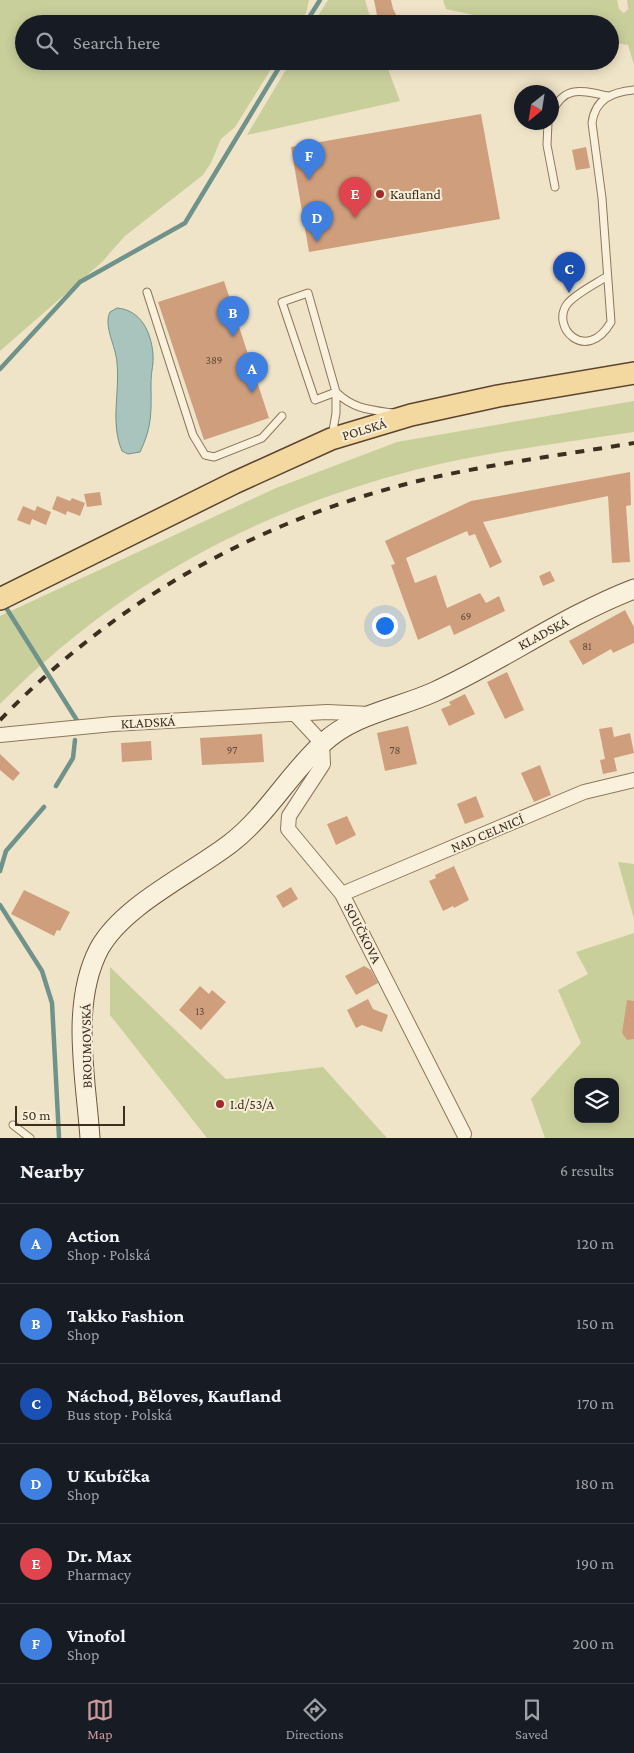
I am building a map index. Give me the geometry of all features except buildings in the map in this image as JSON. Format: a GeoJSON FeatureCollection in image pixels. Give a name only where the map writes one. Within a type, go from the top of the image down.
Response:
{"type":"FeatureCollection","features":[{"type":"Feature","properties":{"kind":"main road","name":"POLSKÁ"},"geometry":{"type":"LineString","coordinates":[[0,599],[234,483],[331,439],[411,415],[498,396],[634,373]]}},
{"type":"Feature","properties":{"kind":"main road","name":"POLSKÁ"},"geometry":{"type":"LineString","coordinates":[[0,588],[113,543]]}},
{"type":"Feature","properties":{"kind":"main road","name":"KLADSKÁ"},"geometry":{"type":"LineString","coordinates":[[232,842],[254,822],[322,743],[349,724],[371,714],[433,692],[602,601],[634,589]]}},
{"type":"Feature","properties":{"kind":"main road","name":"BROUMOVSKÁ"},"geometry":{"type":"LineString","coordinates":[[90,1138],[82,1023],[86,991],[99,950],[111,932],[140,905],[232,842]]}},
{"type":"Feature","properties":{"kind":"street","name":"KLADSKÁ"},"geometry":{"type":"LineString","coordinates":[[0,735],[113,724],[327,712],[371,714]]}},
{"type":"Feature","properties":{"kind":"street"},"geometry":{"type":"LineString","coordinates":[[296,715],[322,743]]}},
{"type":"Feature","properties":{"kind":"street","name":"SOUČKOVA"},"geometry":{"type":"LineString","coordinates":[[322,743],[323,764],[289,816],[287,822],[288,829],[342,894],[464,1134]]}},
{"type":"Feature","properties":{"kind":"street","name":"NAD CELNICÍ"},"geometry":{"type":"LineString","coordinates":[[342,894],[584,792],[634,780]]}},
{"type":"Feature","properties":{"kind":"lane"},"geometry":{"type":"LineString","coordinates":[[559,102],[576,90],[608,96]]}},
{"type":"Feature","properties":{"kind":"lane"},"geometry":{"type":"LineString","coordinates":[[606,277],[568,303],[563,313],[564,325],[570,335],[580,341],[593,341],[604,333],[610,322],[602,198],[592,122],[594,111],[608,96],[618,92],[634,90]]}},
{"type":"Feature","properties":{"kind":"lane"},"geometry":{"type":"LineString","coordinates":[[548,130],[548,145],[555,187]]}},
{"type":"Feature","properties":{"kind":"lane"},"geometry":{"type":"LineString","coordinates":[[147,292],[193,435],[205,455],[214,456],[262,438],[282,416]]}},
{"type":"Feature","properties":{"kind":"lane"},"geometry":{"type":"LineString","coordinates":[[331,439],[336,413],[336,392],[308,293],[282,302],[315,400],[336,392]]}},
{"type":"Feature","properties":{"kind":"lane"},"geometry":{"type":"LineString","coordinates":[[336,392],[346,402],[356,407],[411,415]]}},
{"type":"Feature","properties":{"kind":"lane"},"geometry":{"type":"LineString","coordinates":[[13,1125],[30,1138]]}},
{"type":"Feature","properties":{"kind":"green space"},"geometry":{"type":"Polygon","coordinates":[[[0,0],[309,0],[305,15],[15,15],[15,70],[270,70],[235,127],[221,139],[211,163],[203,175],[125,236],[102,262],[0,351],[0,0]]]}},
{"type":"Feature","properties":{"kind":"green space"},"geometry":{"type":"Polygon","coordinates":[[[328,0],[365,0],[369,15],[319,15],[328,0]]]}},
{"type":"Feature","properties":{"kind":"green space"},"geometry":{"type":"Polygon","coordinates":[[[443,0],[617,0],[619,9],[624,13],[628,9],[627,0],[634,0],[634,65],[628,45],[619,44],[619,15],[474,15],[446,9],[443,0]]]}},
{"type":"Feature","properties":{"kind":"green space"},"geometry":{"type":"Polygon","coordinates":[[[286,70],[388,70],[400,101],[247,135],[286,70]]]}},
{"type":"Feature","properties":{"kind":"green space"},"geometry":{"type":"Polygon","coordinates":[[[634,401],[634,432],[496,453],[415,470],[356,487],[299,507],[244,531],[191,558],[140,589],[91,623],[0,704],[0,616],[276,488],[397,442],[634,401]]]}},
{"type":"Feature","properties":{"kind":"green space"},"geometry":{"type":"Polygon","coordinates":[[[618,862],[634,864],[634,919],[618,862]]]}},
{"type":"Feature","properties":{"kind":"green space"},"geometry":{"type":"Polygon","coordinates":[[[634,933],[634,1138],[545,1138],[531,1099],[581,1043],[558,990],[588,974],[576,952],[634,933]]]}},
{"type":"Feature","properties":{"kind":"green space"},"geometry":{"type":"Polygon","coordinates":[[[110,967],[226,1079],[323,1067],[387,1138],[207,1138],[110,1015],[110,967]]]}},
{"type":"Feature","properties":{"kind":"water"},"geometry":{"type":"Polygon","coordinates":[[[117,308],[132,313],[143,324],[150,338],[153,354],[151,409],[147,434],[140,452],[128,454],[122,451],[118,440],[116,418],[118,374],[108,323],[110,312],[117,308]]]}},
{"type":"Feature","properties":{"kind":"waterway"},"geometry":{"type":"LineString","coordinates":[[311,15],[320,0]]}},
{"type":"Feature","properties":{"kind":"waterway"},"geometry":{"type":"LineString","coordinates":[[0,369],[80,282],[185,223],[278,70]]}},
{"type":"Feature","properties":{"kind":"waterway"},"geometry":{"type":"LineString","coordinates":[[5,606],[78,722]]}},
{"type":"Feature","properties":{"kind":"waterway"},"geometry":{"type":"LineString","coordinates":[[56,786],[73,758],[75,740]]}},
{"type":"Feature","properties":{"kind":"waterway"},"geometry":{"type":"LineString","coordinates":[[0,871],[6,851],[44,807]]}},
{"type":"Feature","properties":{"kind":"waterway"},"geometry":{"type":"LineString","coordinates":[[0,905],[42,971],[52,1003],[59,1137]]}},
{"type":"Feature","properties":{"kind":"railway"},"geometry":{"type":"LineString","coordinates":[[0,720],[45,677],[91,638],[141,602],[192,570],[245,543],[301,518],[358,498],[418,481],[499,465],[634,443]]}},
{"type":"Feature","properties":{"kind":"place","name":"Vinofol"},"geometry":{"type":"Point","coordinates":[309,180]}},
{"type":"Feature","properties":{"kind":"place","name":"Kaufland"},"geometry":{"type":"Point","coordinates":[380,194]}},
{"type":"Feature","properties":{"kind":"place","name":"Dr. Max"},"geometry":{"type":"Point","coordinates":[355,218]}},
{"type":"Feature","properties":{"kind":"place","name":"U Kubíčka"},"geometry":{"type":"Point","coordinates":[317,242]}},
{"type":"Feature","properties":{"kind":"place","name":"Náchod, Běloves, Kaufland"},"geometry":{"type":"Point","coordinates":[569,293]}},
{"type":"Feature","properties":{"kind":"place","name":"Takko Fashion"},"geometry":{"type":"Point","coordinates":[233,337]}},
{"type":"Feature","properties":{"kind":"place","name":"Action"},"geometry":{"type":"Point","coordinates":[252,393]}},
{"type":"Feature","properties":{"kind":"place","name":"I.d/53/A"},"geometry":{"type":"Point","coordinates":[220,1104]}}]}
